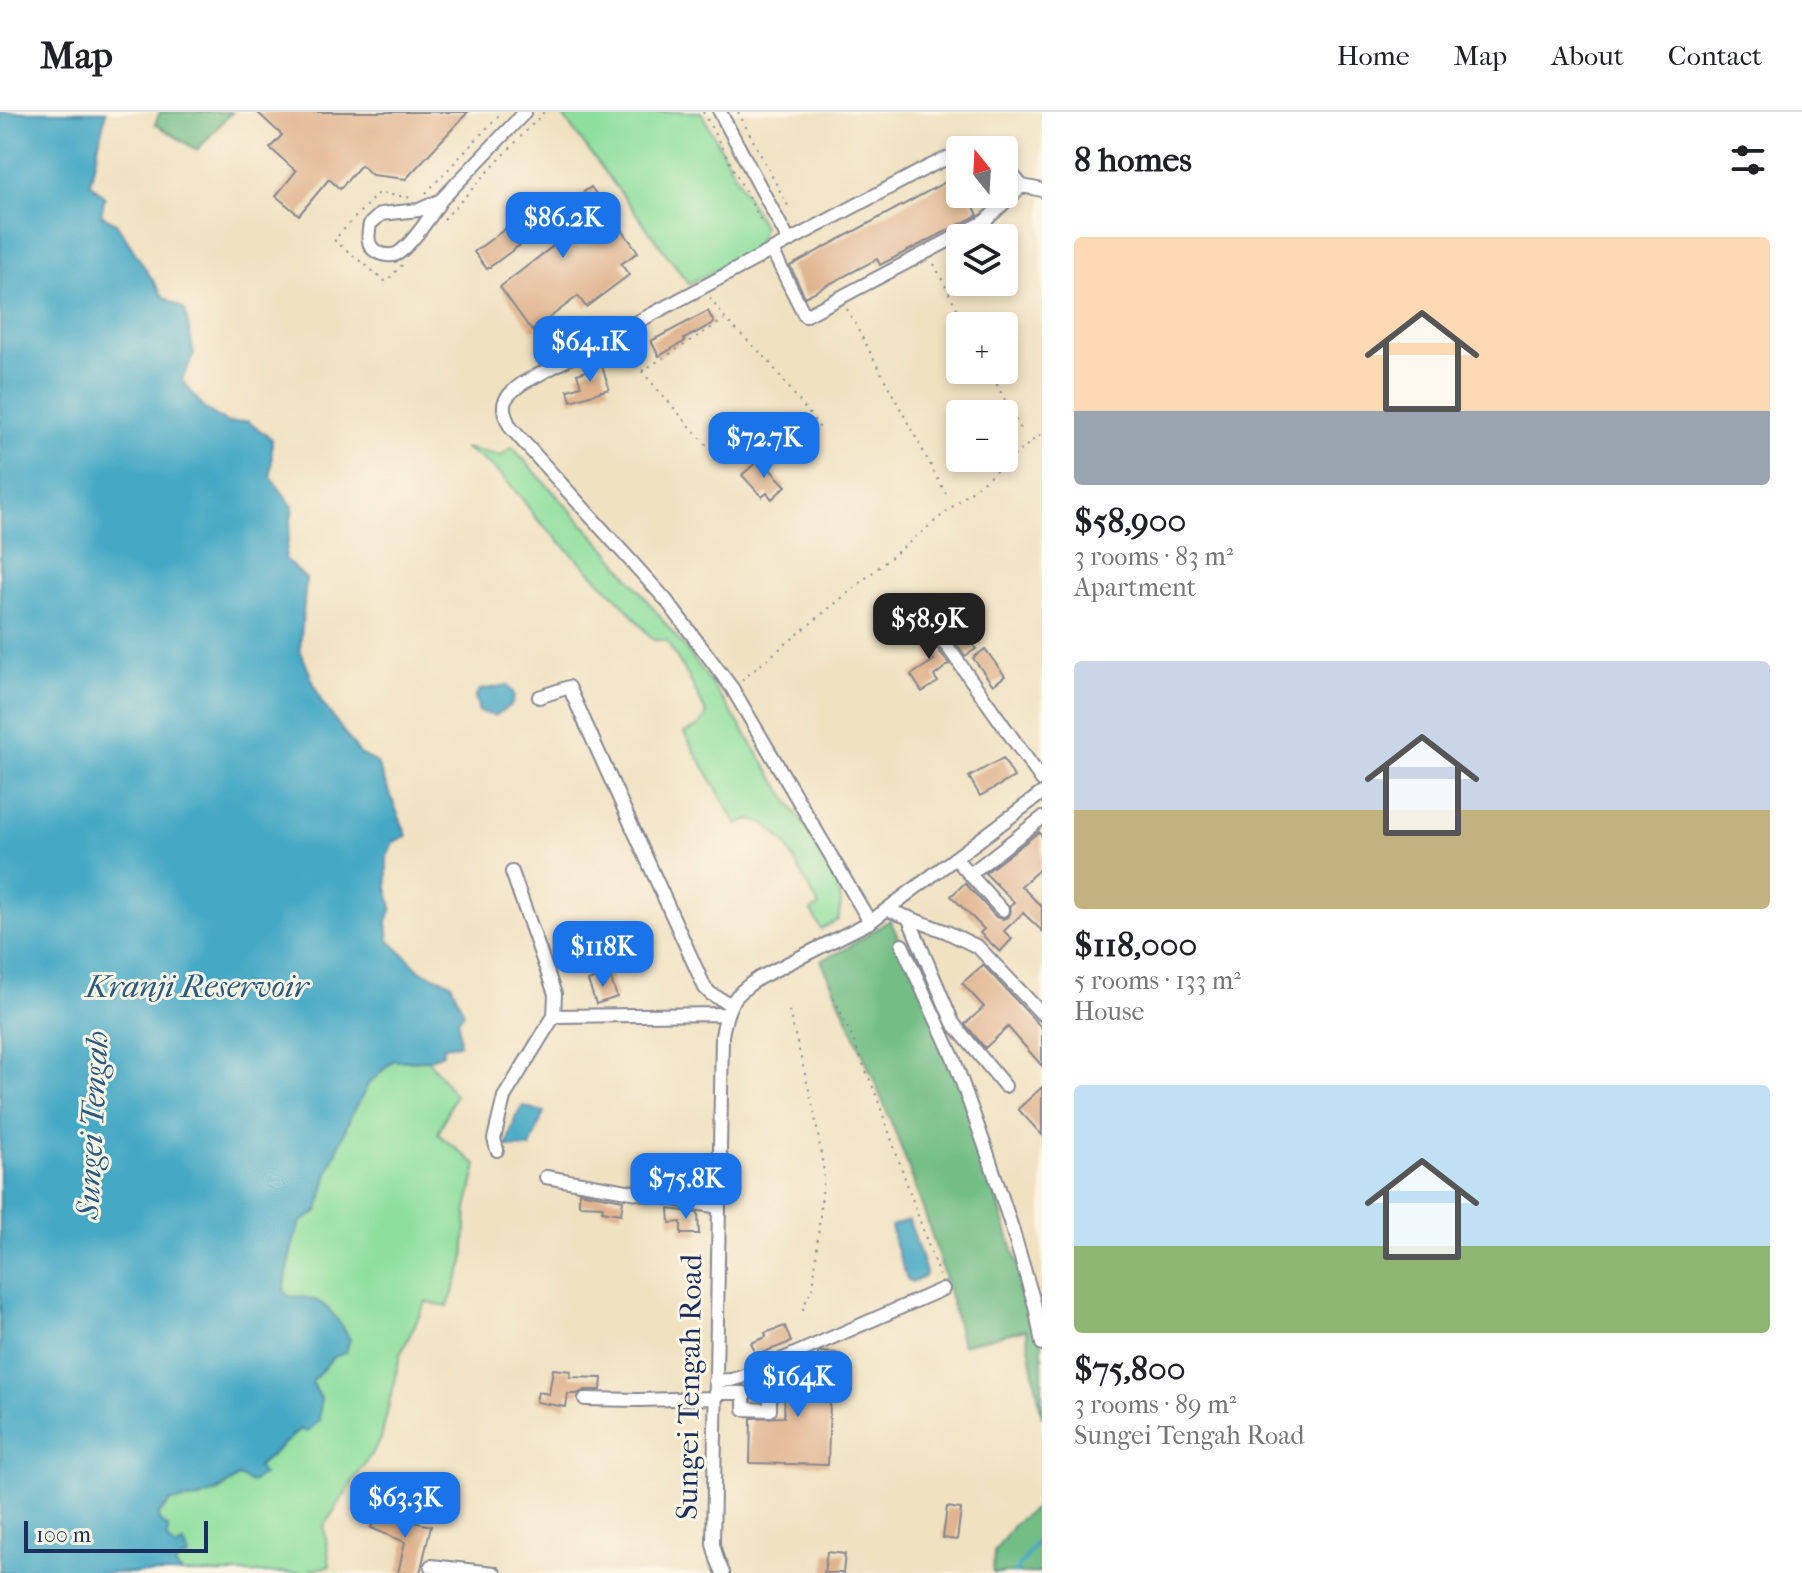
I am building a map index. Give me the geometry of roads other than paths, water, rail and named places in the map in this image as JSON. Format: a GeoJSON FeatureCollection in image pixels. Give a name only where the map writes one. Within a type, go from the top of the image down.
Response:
{"type":"FeatureCollection","features":[{"type":"Feature","properties":{"kind":"street"},"geometry":{"type":"LineString","coordinates":[[441,200],[419,210],[381,214],[370,224],[368,241],[374,251],[388,256],[400,253],[441,200],[525,112]]}},
{"type":"Feature","properties":{"kind":"street"},"geometry":{"type":"LineString","coordinates":[[720,112],[789,241]]}},
{"type":"Feature","properties":{"kind":"street"},"geometry":{"type":"LineString","coordinates":[[870,922],[732,688],[666,600],[511,428],[504,403],[509,393],[523,383],[946,159]]}},
{"type":"Feature","properties":{"kind":"street"},"geometry":{"type":"LineString","coordinates":[[1018,181],[1022,186],[1042,190]]}},
{"type":"Feature","properties":{"kind":"street"},"geometry":{"type":"LineString","coordinates":[[772,250],[805,316],[984,222],[1022,186]]}},
{"type":"Feature","properties":{"kind":"street"},"geometry":{"type":"LineString","coordinates":[[945,643],[1042,780]]}},
{"type":"Feature","properties":{"kind":"street"},"geometry":{"type":"LineString","coordinates":[[539,697],[569,687],[705,988],[728,1009]]}},
{"type":"Feature","properties":{"kind":"street"},"geometry":{"type":"LineString","coordinates":[[728,1009],[742,989],[759,978],[888,910],[1042,793]]}},
{"type":"Feature","properties":{"kind":"street"},"geometry":{"type":"LineString","coordinates":[[970,874],[1042,818]]}},
{"type":"Feature","properties":{"kind":"street"},"geometry":{"type":"LineString","coordinates":[[955,858],[1002,910]]}},
{"type":"Feature","properties":{"kind":"street"},"geometry":{"type":"LineString","coordinates":[[497,1150],[494,1139],[504,1097],[554,1016],[555,994],[551,979],[512,872]]}},
{"type":"Feature","properties":{"kind":"street"},"geometry":{"type":"LineString","coordinates":[[888,910],[978,947],[1042,1014]]}},
{"type":"Feature","properties":{"kind":"street"},"geometry":{"type":"LineString","coordinates":[[908,917],[953,1023],[1005,1086]]}},
{"type":"Feature","properties":{"kind":"street"},"geometry":{"type":"LineString","coordinates":[[902,945],[953,1057],[988,1155],[1035,1306],[1042,1344]]}},
{"type":"Feature","properties":{"kind":"street"},"geometry":{"type":"LineString","coordinates":[[554,1016],[728,1009]]}},
{"type":"Feature","properties":{"kind":"street","name":"Sungei Tengah Road"},"geometry":{"type":"LineString","coordinates":[[723,1573],[713,1544],[722,1036],[728,1009]]}},
{"type":"Feature","properties":{"kind":"street"},"geometry":{"type":"LineString","coordinates":[[546,1177],[719,1207]]}},
{"type":"Feature","properties":{"kind":"street"},"geometry":{"type":"LineString","coordinates":[[715,1391],[731,1380],[943,1289]]}},
{"type":"Feature","properties":{"kind":"street"},"geometry":{"type":"LineString","coordinates":[[585,1399],[639,1400],[715,1391],[744,1393],[744,1409],[770,1410],[770,1364]]}},
{"type":"Feature","properties":{"kind":"street"},"geometry":{"type":"LineString","coordinates":[[431,1566],[494,1573]]}},
{"type":"Feature","properties":{"kind":"water","name":"Kranji Reservoir"},"geometry":{"type":"Polygon","coordinates":[[[0,112],[106,112],[90,183],[105,197],[101,215],[116,223],[163,296],[185,310],[194,354],[182,380],[205,409],[228,423],[247,421],[272,439],[271,477],[293,507],[285,559],[306,579],[300,649],[321,701],[360,754],[377,763],[407,836],[393,842],[387,857],[387,887],[392,908],[387,922],[389,940],[421,971],[451,983],[464,1013],[458,1019],[460,1044],[443,1046],[443,1054],[428,1060],[393,1061],[369,1083],[349,1120],[328,1173],[318,1211],[300,1223],[284,1291],[289,1296],[311,1299],[326,1307],[350,1339],[346,1352],[332,1358],[312,1382],[321,1399],[319,1421],[307,1432],[300,1429],[257,1467],[263,1475],[251,1483],[239,1476],[207,1495],[171,1501],[158,1514],[159,1521],[168,1527],[168,1540],[176,1548],[184,1543],[189,1556],[178,1560],[175,1566],[182,1573],[0,1573],[0,112]]]}},
{"type":"Feature","properties":{"kind":"water"},"geometry":{"type":"Polygon","coordinates":[[[507,685],[514,694],[512,704],[495,716],[479,712],[475,697],[480,690],[507,685]]]}},
{"type":"Feature","properties":{"kind":"water"},"geometry":{"type":"Polygon","coordinates":[[[523,1106],[544,1112],[530,1148],[508,1147],[516,1116],[523,1106]]]}},
{"type":"Feature","properties":{"kind":"water"},"geometry":{"type":"Polygon","coordinates":[[[909,1220],[926,1273],[911,1282],[907,1279],[891,1226],[909,1220]]]}},
{"type":"Feature","properties":{"kind":"waterway"},"geometry":{"type":"LineString","coordinates":[[1015,1573],[1042,1534]]}},
{"type":"Feature","properties":{"kind":"water label","name":"Sungei Tengah"},"geometry":{"type":"Point","coordinates":[92,1125]}}]}
